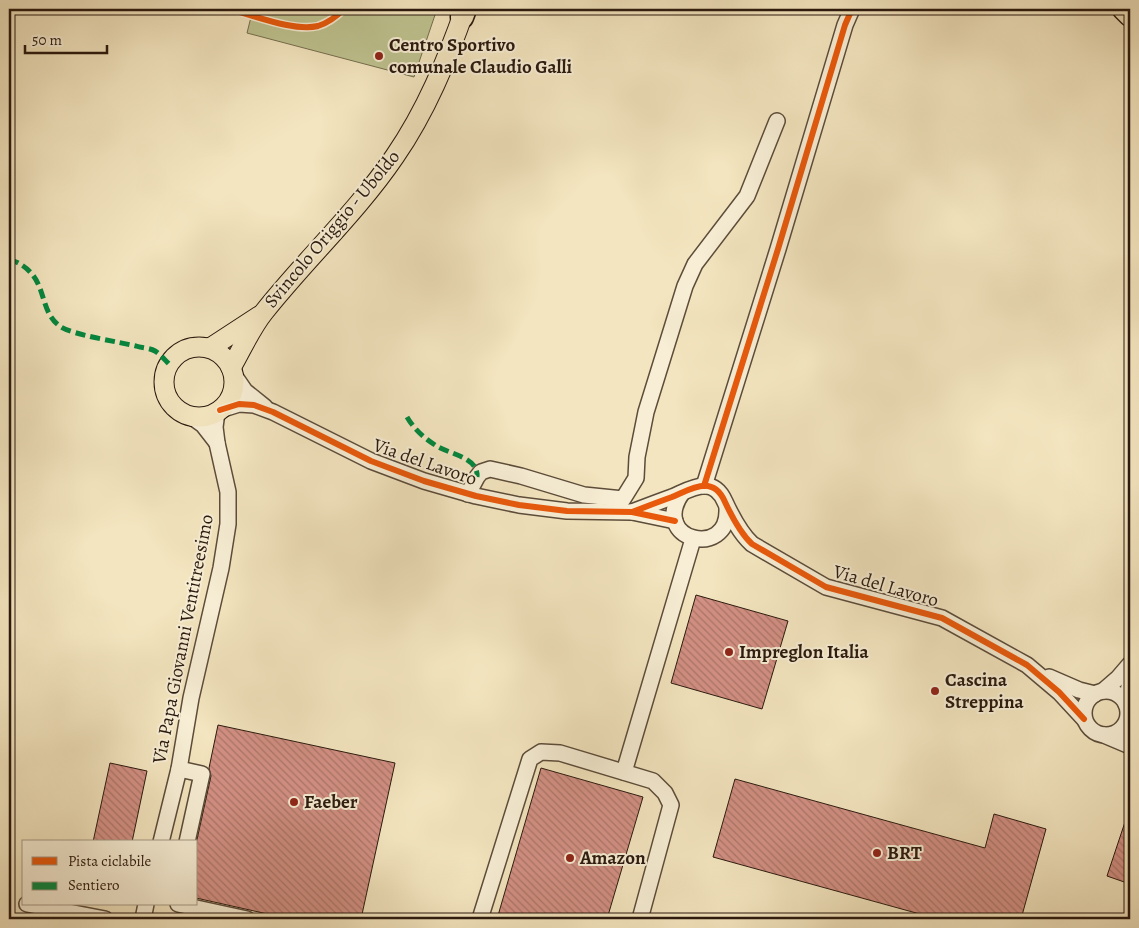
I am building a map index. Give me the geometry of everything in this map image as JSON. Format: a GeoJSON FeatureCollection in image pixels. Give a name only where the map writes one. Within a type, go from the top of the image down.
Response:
{"type":"FeatureCollection","features":[{"type":"Feature","properties":{"kind":"highway"},"geometry":{"type":"LineString","coordinates":[[1124,9],[1130,15]]}},
{"type":"Feature","properties":{"kind":"main road","name":"Svincolo Origgio - Uboldo"},"geometry":{"type":"LineString","coordinates":[[233,371],[262,313],[361,200],[412,130],[428,101],[444,65],[464,11]]}},
{"type":"Feature","properties":{"kind":"main road","name":"Svincolo Origgio - Uboldo"},"geometry":{"type":"LineString","coordinates":[[210,348],[262,313]]}},
{"type":"Feature","properties":{"kind":"main road"},"geometry":{"type":"LineString","coordinates":[[194,347],[210,348],[220,354],[233,371],[233,391],[230,398],[218,411],[205,416],[189,415],[177,408],[168,398],[164,384],[166,371],[172,360],[184,350],[194,347]]}},
{"type":"Feature","properties":{"kind":"street"},"geometry":{"type":"LineString","coordinates":[[704,486],[845,25],[852,9]]}},
{"type":"Feature","properties":{"kind":"street"},"geometry":{"type":"LineString","coordinates":[[468,494],[481,472],[490,469],[521,476],[627,508],[636,478],[637,457],[646,412],[685,286],[695,264],[747,196],[777,122]]}},
{"type":"Feature","properties":{"kind":"street","name":"Via del Lavoro"},"geometry":{"type":"LineString","coordinates":[[233,371],[245,391],[273,412]]}},
{"type":"Feature","properties":{"kind":"street","name":"Via del Lavoro"},"geometry":{"type":"LineString","coordinates":[[218,411],[230,406],[254,405],[273,412],[371,461],[424,482],[519,505],[567,511],[627,508],[682,493],[691,487],[704,486],[713,488],[721,494],[745,538],[752,544],[826,587],[942,618],[1036,671],[1079,690],[1116,694],[1126,704]]}},
{"type":"Feature","properties":{"kind":"street","name":"Via Papa Giovanni Ventitreesimo"},"geometry":{"type":"LineString","coordinates":[[161,840],[179,769],[191,698],[221,568],[228,524],[228,492],[215,427],[218,411]]}},
{"type":"Feature","properties":{"kind":"street","name":"Via Papa Giovanni Ventitreesimo"},"geometry":{"type":"LineString","coordinates":[[189,415],[203,425],[217,443]]}},
{"type":"Feature","properties":{"kind":"street"},"geometry":{"type":"LineString","coordinates":[[682,493],[673,511],[675,521],[684,534],[693,539],[702,540],[712,537],[719,532],[725,525],[728,509]]}},
{"type":"Feature","properties":{"kind":"street","name":"Via del Lavoro"},"geometry":{"type":"LineString","coordinates":[[627,508],[675,521]]}},
{"type":"Feature","properties":{"kind":"street","name":"Via del Lavoro"},"geometry":{"type":"LineString","coordinates":[[719,532],[745,538]]}},
{"type":"Feature","properties":{"kind":"street"},"geometry":{"type":"LineString","coordinates":[[624,772],[693,539]]}},
{"type":"Feature","properties":{"kind":"street"},"geometry":{"type":"LineString","coordinates":[[1084,719],[1085,705],[1118,678],[1130,664]]}},
{"type":"Feature","properties":{"kind":"street","name":"Via del Lavoro"},"geometry":{"type":"LineString","coordinates":[[1036,671],[1084,719],[1091,730],[1130,746]]}},
{"type":"Feature","properties":{"kind":"street"},"geometry":{"type":"LineString","coordinates":[[1104,735],[1110,735],[1128,725],[1126,704],[1130,680]]}},
{"type":"Feature","properties":{"kind":"street"},"geometry":{"type":"LineString","coordinates":[[480,919],[530,759],[541,752],[560,753],[653,781],[665,793],[671,805],[640,919]]}},
{"type":"Feature","properties":{"kind":"street"},"geometry":{"type":"LineString","coordinates":[[179,769],[202,774],[187,840]]}},
{"type":"Feature","properties":{"kind":"street"},"geometry":{"type":"LineString","coordinates":[[37,906],[104,919]]}},
{"type":"Feature","properties":{"kind":"street"},"geometry":{"type":"LineString","coordinates":[[143,919],[146,906]]}},
{"type":"Feature","properties":{"kind":"street"},"geometry":{"type":"LineString","coordinates":[[187,906],[246,919]]}},
{"type":"Feature","properties":{"kind":"green space","name":"Centro Sportivo comunale Claudio Galli"},"geometry":{"type":"Polygon","coordinates":[[[219,9],[437,9],[414,77],[247,33],[251,17],[219,9]]]}},
{"type":"Feature","properties":{"kind":"building","name":"Impreglon Italia"},"geometry":{"type":"Polygon","coordinates":[[[696,595],[788,621],[762,709],[671,683],[696,595]]]}},
{"type":"Feature","properties":{"kind":"building","name":"Faeber"},"geometry":{"type":"Polygon","coordinates":[[[218,725],[395,763],[361,919],[290,919],[198,898],[197,840],[211,776],[209,768],[218,725]]]}},
{"type":"Feature","properties":{"kind":"building"},"geometry":{"type":"Polygon","coordinates":[[[110,763],[147,771],[132,840],[93,840],[110,763]]]}},
{"type":"Feature","properties":{"kind":"building","name":"Amazon"},"geometry":{"type":"Polygon","coordinates":[[[541,768],[643,797],[607,919],[497,919],[541,768]]]}},
{"type":"Feature","properties":{"kind":"building","name":"BRT"},"geometry":{"type":"Polygon","coordinates":[[[735,779],[985,848],[994,814],[1046,829],[1021,919],[938,919],[713,857],[735,779]]]}},
{"type":"Feature","properties":{"kind":"building"},"geometry":{"type":"Polygon","coordinates":[[[1130,810],[1130,884],[1107,876],[1130,810]]]}},
{"type":"Feature","properties":{"kind":"marked path"},"geometry":{"type":"LineString","coordinates":[[9,259],[23,266],[32,274],[48,311],[53,320],[61,327],[86,335],[151,349],[169,364]]}},
{"type":"Feature","properties":{"kind":"marked path"},"geometry":{"type":"LineString","coordinates":[[407,417],[416,429],[431,442],[468,460],[476,470],[477,477]]}},
{"type":"Feature","properties":{"kind":"cycle path"},"geometry":{"type":"LineString","coordinates":[[229,9],[297,27],[318,26],[335,17],[344,9]]}},
{"type":"Feature","properties":{"kind":"cycle path"},"geometry":{"type":"LineString","coordinates":[[704,486],[845,25],[852,9]]}},
{"type":"Feature","properties":{"kind":"cycle path"},"geometry":{"type":"LineString","coordinates":[[220,410],[239,404],[254,405],[273,412],[371,461],[424,481],[476,496],[519,505],[567,511],[632,512],[675,521]]}},
{"type":"Feature","properties":{"kind":"cycle path"},"geometry":{"type":"LineString","coordinates":[[632,512],[694,488],[701,486],[714,488],[720,493],[733,519],[752,544],[826,587],[942,618],[1027,665],[1059,692],[1084,719]]}},
{"type":"Feature","properties":{"kind":"place","name":"Centro Sportivo comunale Claudio Galli"},"geometry":{"type":"Point","coordinates":[379,56]}},
{"type":"Feature","properties":{"kind":"place","name":"Impreglon Italia"},"geometry":{"type":"Point","coordinates":[729,652]}},
{"type":"Feature","properties":{"kind":"place","name":"Cascina Streppina"},"geometry":{"type":"Point","coordinates":[935,691]}},
{"type":"Feature","properties":{"kind":"place","name":"Faeber"},"geometry":{"type":"Point","coordinates":[294,802]}},
{"type":"Feature","properties":{"kind":"place","name":"BRT"},"geometry":{"type":"Point","coordinates":[877,853]}},
{"type":"Feature","properties":{"kind":"place","name":"Amazon"},"geometry":{"type":"Point","coordinates":[570,858]}}]}
